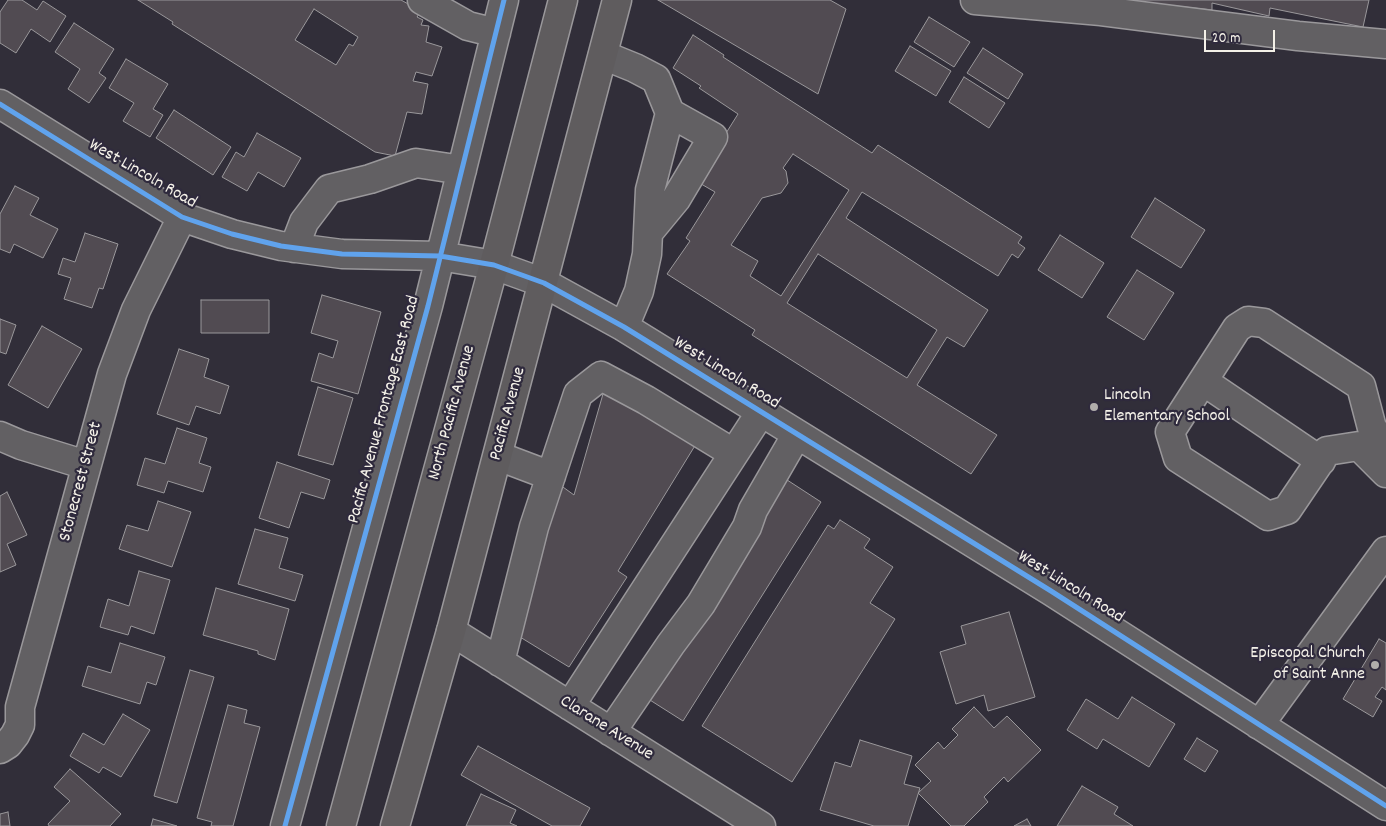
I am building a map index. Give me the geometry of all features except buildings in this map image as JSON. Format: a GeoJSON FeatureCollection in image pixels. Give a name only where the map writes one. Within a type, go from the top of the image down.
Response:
{"type":"FeatureCollection","features":[{"type":"Feature","properties":{"kind":"main road","name":"North Pacific Avenue"},"geometry":{"type":"LineString","coordinates":[[342,826],[494,265],[563,0]]}},
{"type":"Feature","properties":{"kind":"main road","name":"Pacific Avenue"},"geometry":{"type":"LineString","coordinates":[[395,826],[451,631],[618,0]]}},
{"type":"Feature","properties":{"kind":"street"},"geometry":{"type":"LineString","coordinates":[[422,0],[468,26],[496,33]]}},
{"type":"Feature","properties":{"kind":"street","name":"Pacific Avenue Frontage East Road"},"geometry":{"type":"LineString","coordinates":[[285,826],[385,464],[440,256],[504,0]]}},
{"type":"Feature","properties":{"kind":"street"},"geometry":{"type":"LineString","coordinates":[[975,0],[1101,11],[1298,36],[1386,44]]}},
{"type":"Feature","properties":{"kind":"street"},"geometry":{"type":"LineString","coordinates":[[603,55],[656,79],[670,114],[650,190],[647,254],[639,291],[624,327]]}},
{"type":"Feature","properties":{"kind":"street","name":"West Lincoln Road"},"geometry":{"type":"LineString","coordinates":[[0,104],[182,218],[232,234],[294,248],[342,254],[440,256],[494,265],[544,283],[624,327],[1051,591],[1386,806]]}},
{"type":"Feature","properties":{"kind":"street"},"geometry":{"type":"LineString","coordinates":[[648,233],[676,199],[713,137],[670,114]]}},
{"type":"Feature","properties":{"kind":"street"},"geometry":{"type":"LineString","coordinates":[[294,248],[304,222],[329,189],[370,179],[416,163],[462,170]]}},
{"type":"Feature","properties":{"kind":"street","name":"Stonecrest Street"},"geometry":{"type":"LineString","coordinates":[[0,749],[8,744],[20,725],[20,707],[112,374],[136,310],[182,218]]}},
{"type":"Feature","properties":{"kind":"street"},"geometry":{"type":"LineString","coordinates":[[1386,445],[1372,428],[1362,386],[1264,323],[1248,321],[1237,328],[1170,432],[1178,458],[1268,516],[1287,510],[1327,451],[1360,446],[1386,473]]}},
{"type":"Feature","properties":{"kind":"street"},"geometry":{"type":"LineString","coordinates":[[500,662],[534,527],[578,394],[601,376],[646,400],[733,453]]}},
{"type":"Feature","properties":{"kind":"street"},"geometry":{"type":"LineString","coordinates":[[1203,381],[1321,461]]}},
{"type":"Feature","properties":{"kind":"street"},"geometry":{"type":"LineString","coordinates":[[570,706],[761,412]]}},
{"type":"Feature","properties":{"kind":"street"},"geometry":{"type":"LineString","coordinates":[[611,732],[665,652],[701,604],[798,434]]}},
{"type":"Feature","properties":{"kind":"street"},"geometry":{"type":"LineString","coordinates":[[0,436],[21,445],[86,466]]}},
{"type":"Feature","properties":{"kind":"street"},"geometry":{"type":"LineString","coordinates":[[498,456],[551,476]]}},
{"type":"Feature","properties":{"kind":"street"},"geometry":{"type":"LineString","coordinates":[[1259,726],[1386,551]]}},
{"type":"Feature","properties":{"kind":"street","name":"Clarane Avenue"},"geometry":{"type":"LineString","coordinates":[[451,631],[761,826]]}},
{"type":"Feature","properties":{"kind":"cycle path"},"geometry":{"type":"LineString","coordinates":[[285,826],[428,306],[504,0]]}},
{"type":"Feature","properties":{"kind":"cycle path"},"geometry":{"type":"LineString","coordinates":[[0,104],[182,217],[232,234],[281,246],[342,254],[440,256],[494,265],[544,283],[624,327],[1051,591],[1386,806]]}},
{"type":"Feature","properties":{"kind":"place","name":"Lincoln Elementary School"},"geometry":{"type":"Point","coordinates":[1094,407]}},
{"type":"Feature","properties":{"kind":"place","name":"Episcopal Church of Saint Anne"},"geometry":{"type":"Point","coordinates":[1375,665]}}]}
